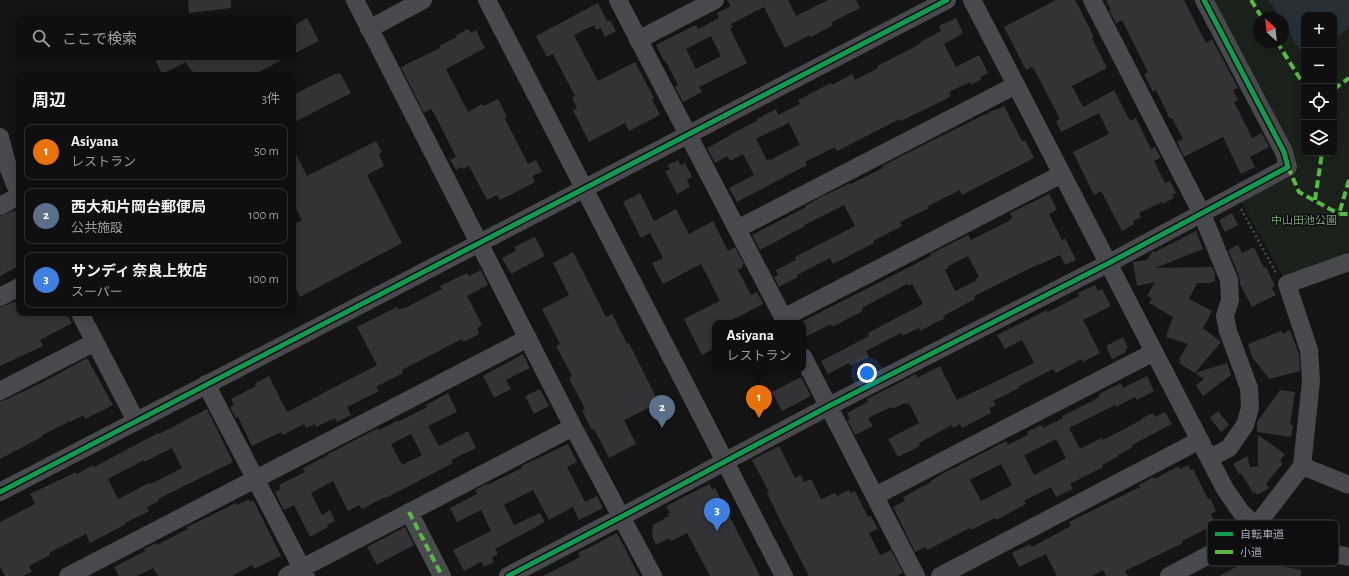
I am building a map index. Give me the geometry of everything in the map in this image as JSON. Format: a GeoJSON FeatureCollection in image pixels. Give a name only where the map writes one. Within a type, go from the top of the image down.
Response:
{"type":"FeatureCollection","features":[{"type":"Feature","properties":{"kind":"street"},"geometry":{"type":"LineString","coordinates":[[355,0],[480,242],[573,427],[653,576]]}},
{"type":"Feature","properties":{"kind":"street"},"geometry":{"type":"LineString","coordinates":[[369,29],[423,0]]}},
{"type":"Feature","properties":{"kind":"street"},"geometry":{"type":"LineString","coordinates":[[487,0],[784,576]]}},
{"type":"Feature","properties":{"kind":"street"},"geometry":{"type":"LineString","coordinates":[[618,0],[784,320],[1062,174]]}},
{"type":"Feature","properties":{"kind":"street"},"geometry":{"type":"LineString","coordinates":[[638,40],[715,0]]}},
{"type":"Feature","properties":{"kind":"street"},"geometry":{"type":"LineString","coordinates":[[0,492],[947,0]]}},
{"type":"Feature","properties":{"kind":"street"},"geometry":{"type":"LineString","coordinates":[[972,0],[1231,499],[1240,512],[1249,520]]}},
{"type":"Feature","properties":{"kind":"street"},"geometry":{"type":"LineString","coordinates":[[1092,0],[1202,214],[1229,280],[1230,300],[1225,316],[1228,331],[1249,388],[1250,408],[1245,425],[1229,448],[1210,458]]}},
{"type":"Feature","properties":{"kind":"street"},"geometry":{"type":"LineString","coordinates":[[508,576],[829,406],[1202,214],[1288,167],[1284,152],[1204,0]]}},
{"type":"Feature","properties":{"kind":"street"},"geometry":{"type":"LineString","coordinates":[[737,229],[1016,85]]}},
{"type":"Feature","properties":{"kind":"street"},"geometry":{"type":"LineString","coordinates":[[0,137],[8,167],[16,187]]}},
{"type":"Feature","properties":{"kind":"street"},"geometry":{"type":"LineString","coordinates":[[0,206],[16,197]]}},
{"type":"Feature","properties":{"kind":"street"},"geometry":{"type":"LineString","coordinates":[[1261,520],[1302,466],[1311,381],[1309,350],[1287,284],[1349,262]]}},
{"type":"Feature","properties":{"kind":"street"},"geometry":{"type":"LineString","coordinates":[[0,297],[16,289]]}},
{"type":"Feature","properties":{"kind":"street"},"geometry":{"type":"LineString","coordinates":[[82,316],[136,421]]}},
{"type":"Feature","properties":{"kind":"street"},"geometry":{"type":"LineString","coordinates":[[68,576],[528,338]]}},
{"type":"Feature","properties":{"kind":"street"},"geometry":{"type":"LineString","coordinates":[[0,391],[95,342]]}},
{"type":"Feature","properties":{"kind":"street"},"geometry":{"type":"LineString","coordinates":[[876,496],[1154,352]]}},
{"type":"Feature","properties":{"kind":"street"},"geometry":{"type":"LineString","coordinates":[[806,363],[916,576]]}},
{"type":"Feature","properties":{"kind":"street"},"geometry":{"type":"LineString","coordinates":[[206,384],[256,479],[298,573],[409,512],[573,427]]}},
{"type":"Feature","properties":{"kind":"street"},"geometry":{"type":"LineString","coordinates":[[940,576],[1200,440]]}},
{"type":"Feature","properties":{"kind":"street"},"geometry":{"type":"LineString","coordinates":[[1302,466],[1349,485]]}},
{"type":"Feature","properties":{"kind":"street"},"geometry":{"type":"LineString","coordinates":[[409,512],[442,576]]}},
{"type":"Feature","properties":{"kind":"street"},"geometry":{"type":"LineString","coordinates":[[1339,555],[1349,557]]}},
{"type":"Feature","properties":{"kind":"street"},"geometry":{"type":"LineString","coordinates":[[1169,576],[1207,556]]}},
{"type":"Feature","properties":{"kind":"path"},"geometry":{"type":"LineString","coordinates":[[1234,196],[1280,279],[1287,284]]}},
{"type":"Feature","properties":{"kind":"green space","name":"中山田池公園"},"geometry":{"type":"Polygon","coordinates":[[[1212,0],[1349,0],[1349,253],[1283,276],[1241,202],[1299,170],[1212,0]]]}},
{"type":"Feature","properties":{"kind":"shaded area"},"geometry":{"type":"Polygon","coordinates":[[[1269,0],[1349,0],[1349,28],[1337,37],[1337,12],[1301,12],[1301,52],[1289,33],[1289,12],[1276,12],[1269,0]]]}},
{"type":"Feature","properties":{"kind":"building"},"geometry":{"type":"Polygon","coordinates":[[[188,0],[231,0],[231,8],[189,13],[188,0]]]}},
{"type":"Feature","properties":{"kind":"building"},"geometry":{"type":"Polygon","coordinates":[[[727,0],[788,0],[796,16],[828,0],[856,0],[860,8],[832,22],[833,25],[811,37],[810,35],[785,48],[764,7],[731,24],[733,27],[730,29],[747,63],[699,87],[702,92],[683,102],[675,87],[678,85],[656,45],[696,25],[698,29],[719,18],[717,13],[731,6],[727,0]],[[711,36],[686,49],[696,69],[721,56],[711,36]]]}},
{"type":"Feature","properties":{"kind":"building"},"geometry":{"type":"Polygon","coordinates":[[[1056,0],[1075,0],[1094,37],[1092,38],[1107,68],[1072,86],[1083,107],[1114,90],[1130,121],[1136,118],[1151,149],[1155,147],[1161,158],[1154,161],[1165,183],[1170,181],[1176,193],[1172,195],[1174,198],[1163,204],[1162,202],[1139,213],[1141,217],[1133,221],[1134,224],[1122,231],[1101,191],[1094,195],[1073,152],[1109,134],[1099,113],[1061,132],[1056,121],[1060,119],[1035,71],[1032,67],[1026,70],[1004,27],[1056,0]]]}},
{"type":"Feature","properties":{"kind":"building"},"geometry":{"type":"Polygon","coordinates":[[[1106,0],[1184,0],[1206,43],[1212,39],[1238,88],[1233,90],[1238,100],[1234,102],[1252,138],[1262,133],[1269,147],[1250,157],[1255,167],[1241,174],[1223,137],[1184,157],[1177,142],[1183,139],[1172,118],[1170,119],[1156,90],[1153,92],[1144,74],[1148,72],[1122,20],[1116,24],[1106,0]]]}},
{"type":"Feature","properties":{"kind":"building"},"geometry":{"type":"Polygon","coordinates":[[[598,3],[607,21],[610,20],[616,31],[605,37],[601,28],[596,30],[594,25],[574,35],[598,81],[635,62],[654,98],[652,99],[660,115],[629,131],[625,123],[589,142],[573,110],[577,108],[572,98],[575,96],[553,54],[547,57],[536,36],[598,3]]]}},
{"type":"Feature","properties":{"kind":"building"},"geometry":{"type":"Polygon","coordinates":[[[307,18],[319,41],[296,52],[296,24],[307,18]]]}},
{"type":"Feature","properties":{"kind":"building"},"geometry":{"type":"Polygon","coordinates":[[[956,18],[963,33],[944,44],[956,67],[979,55],[988,73],[980,77],[982,79],[971,85],[970,82],[949,92],[951,96],[901,121],[900,119],[837,151],[835,147],[805,162],[807,165],[737,202],[729,188],[754,175],[743,154],[730,161],[727,156],[715,163],[707,148],[776,109],[778,115],[800,104],[798,100],[831,83],[832,85],[852,74],[855,80],[878,68],[877,66],[941,31],[939,26],[956,18]],[[789,123],[756,139],[767,160],[770,160],[800,145],[789,123]]]}},
{"type":"Feature","properties":{"kind":"building"},"geometry":{"type":"Polygon","coordinates":[[[468,29],[471,33],[476,30],[485,48],[446,69],[468,112],[482,104],[483,106],[498,99],[507,117],[505,119],[528,164],[536,160],[542,172],[532,176],[535,182],[500,200],[497,195],[487,200],[469,166],[463,169],[461,167],[456,170],[450,160],[456,157],[436,117],[431,109],[424,113],[401,67],[440,48],[439,46],[457,37],[456,35],[468,29]]]}},
{"type":"Feature","properties":{"kind":"building"},"geometry":{"type":"Polygon","coordinates":[[[155,60],[282,60],[259,72],[193,72],[192,70],[191,71],[186,62],[166,72],[161,72],[155,60]]]}},
{"type":"Feature","properties":{"kind":"building"},"geometry":{"type":"Polygon","coordinates":[[[337,73],[340,73],[351,93],[296,121],[296,94],[337,73]]]}},
{"type":"Feature","properties":{"kind":"building"},"geometry":{"type":"Polygon","coordinates":[[[1004,106],[1022,141],[1025,140],[1034,158],[962,195],[960,190],[928,206],[929,208],[900,222],[902,226],[873,241],[874,243],[833,264],[830,258],[797,275],[798,277],[779,287],[774,277],[778,275],[776,270],[796,260],[795,257],[855,226],[844,205],[804,225],[805,226],[760,250],[752,235],[806,207],[805,206],[821,197],[850,183],[851,184],[927,143],[1004,106]]]}},
{"type":"Feature","properties":{"kind":"building"},"geometry":{"type":"Polygon","coordinates":[[[376,141],[382,152],[379,154],[384,166],[367,175],[402,243],[300,297],[296,289],[296,223],[302,220],[296,209],[296,154],[307,176],[376,141]]]}},
{"type":"Feature","properties":{"kind":"building"},"geometry":{"type":"Polygon","coordinates":[[[678,160],[681,165],[685,163],[692,177],[687,180],[690,187],[677,194],[665,171],[670,169],[667,165],[678,160]]]}},
{"type":"Feature","properties":{"kind":"building"},"geometry":{"type":"Polygon","coordinates":[[[640,193],[654,221],[676,209],[689,234],[713,221],[728,251],[735,247],[744,264],[742,265],[743,267],[738,270],[751,295],[757,292],[763,304],[732,320],[712,320],[712,350],[702,355],[684,319],[720,301],[701,264],[663,284],[652,263],[663,258],[650,233],[641,238],[623,202],[640,193]]]}},
{"type":"Feature","properties":{"kind":"building"},"geometry":{"type":"Polygon","coordinates":[[[1049,194],[1057,210],[1049,214],[1062,240],[1065,238],[1076,260],[1065,265],[1060,255],[1039,264],[974,296],[975,299],[943,316],[945,318],[920,331],[919,328],[902,336],[901,333],[866,351],[869,357],[850,366],[849,363],[828,374],[821,361],[869,336],[868,333],[923,304],[912,284],[908,286],[907,284],[862,308],[863,311],[832,327],[831,324],[806,336],[805,320],[931,256],[930,254],[968,235],[971,240],[1009,221],[1012,218],[1010,213],[1049,194]],[[968,256],[948,266],[945,270],[955,291],[976,281],[975,279],[979,277],[968,256]]]}},
{"type":"Feature","properties":{"kind":"building"},"geometry":{"type":"Polygon","coordinates":[[[15,210],[16,212],[16,268],[0,276],[0,216],[15,210]]]}},
{"type":"Feature","properties":{"kind":"building"},"geometry":{"type":"Polygon","coordinates":[[[1232,213],[1238,225],[1225,232],[1219,220],[1232,213]]]}},
{"type":"Feature","properties":{"kind":"building"},"geometry":{"type":"Polygon","coordinates":[[[1196,231],[1203,249],[1155,268],[1212,267],[1215,274],[1215,281],[1209,283],[1197,283],[1189,299],[1212,311],[1203,328],[1221,342],[1195,373],[1227,363],[1231,375],[1203,396],[1196,385],[1204,379],[1179,363],[1181,360],[1179,359],[1188,344],[1166,337],[1173,317],[1149,303],[1152,298],[1147,296],[1155,282],[1137,286],[1133,262],[1147,260],[1153,251],[1155,252],[1196,231]]]}},
{"type":"Feature","properties":{"kind":"building"},"geometry":{"type":"Polygon","coordinates":[[[535,237],[545,256],[511,274],[502,258],[516,251],[514,247],[535,237]]]}},
{"type":"Feature","properties":{"kind":"building"},"geometry":{"type":"Polygon","coordinates":[[[1238,245],[1242,253],[1254,247],[1275,286],[1272,288],[1276,295],[1252,307],[1240,284],[1239,276],[1228,250],[1238,245]]]}},
{"type":"Feature","properties":{"kind":"building"},"geometry":{"type":"Polygon","coordinates":[[[573,252],[606,317],[612,314],[627,344],[629,343],[659,403],[624,420],[636,444],[609,458],[594,429],[592,430],[582,411],[585,409],[569,378],[572,376],[556,346],[560,344],[542,309],[569,295],[553,263],[573,252]]]}},
{"type":"Feature","properties":{"kind":"building"},"geometry":{"type":"Polygon","coordinates":[[[481,270],[488,285],[467,296],[482,325],[477,328],[479,334],[463,342],[462,339],[402,370],[403,373],[376,387],[379,391],[347,407],[351,415],[337,422],[335,418],[316,427],[315,424],[306,428],[304,424],[283,435],[281,432],[252,446],[238,417],[236,418],[230,407],[234,405],[231,399],[256,386],[254,384],[269,376],[287,412],[377,365],[357,327],[397,307],[399,310],[404,307],[405,308],[442,289],[440,286],[467,273],[469,276],[481,270]]]}},
{"type":"Feature","properties":{"kind":"building"},"geometry":{"type":"Polygon","coordinates":[[[1095,285],[1098,291],[1102,289],[1111,306],[1083,320],[1100,353],[1083,362],[1082,359],[1056,373],[1053,369],[1018,387],[1019,388],[993,401],[996,405],[989,408],[991,413],[962,428],[960,424],[953,428],[952,425],[919,443],[920,446],[898,457],[888,439],[919,423],[909,403],[905,403],[892,409],[891,407],[868,418],[873,426],[855,435],[847,420],[850,419],[847,413],[868,402],[867,399],[916,374],[917,378],[940,366],[957,400],[1034,363],[1022,340],[1005,349],[997,335],[1047,310],[1048,312],[1079,296],[1078,293],[1095,285]]]}},
{"type":"Feature","properties":{"kind":"building"},"geometry":{"type":"Polygon","coordinates":[[[16,301],[16,316],[68,316],[72,323],[40,340],[43,346],[0,366],[0,307],[16,301]]]}},
{"type":"Feature","properties":{"kind":"building"},"geometry":{"type":"Polygon","coordinates":[[[1290,330],[1299,354],[1300,371],[1269,379],[1252,357],[1248,344],[1281,331],[1283,334],[1290,330]]]}},
{"type":"Feature","properties":{"kind":"building"},"geometry":{"type":"Polygon","coordinates":[[[1123,337],[1128,348],[1125,350],[1126,352],[1112,359],[1106,346],[1123,337]]]}},
{"type":"Feature","properties":{"kind":"building"},"geometry":{"type":"Polygon","coordinates":[[[523,354],[530,368],[506,380],[511,389],[494,398],[483,376],[523,354]]]}},
{"type":"Feature","properties":{"kind":"building"},"geometry":{"type":"Polygon","coordinates":[[[87,358],[113,405],[85,419],[84,415],[70,421],[0,459],[0,401],[43,382],[87,358]]]}},
{"type":"Feature","properties":{"kind":"building"},"geometry":{"type":"Polygon","coordinates":[[[1147,376],[1154,391],[1137,400],[1135,397],[1116,407],[1115,405],[1069,428],[1080,449],[1102,438],[1103,440],[1153,413],[1155,417],[1165,412],[1172,424],[1132,445],[1133,447],[1102,465],[1103,467],[1070,484],[1073,489],[1056,497],[1051,487],[1024,501],[1026,504],[996,520],[995,518],[971,530],[970,528],[927,550],[926,547],[915,552],[893,507],[905,501],[903,497],[931,482],[942,474],[1006,441],[1008,445],[1028,435],[1027,432],[1041,425],[1043,428],[1063,418],[1062,416],[1098,398],[1100,396],[1099,394],[1121,383],[1123,388],[1147,376]],[[1056,439],[1024,455],[1034,475],[1066,458],[1056,439]],[[1001,464],[970,480],[981,501],[1012,485],[1001,464]]]}},
{"type":"Feature","properties":{"kind":"building"},"geometry":{"type":"Polygon","coordinates":[[[801,377],[811,396],[782,411],[772,392],[801,377]]]}},
{"type":"Feature","properties":{"kind":"building"},"geometry":{"type":"Polygon","coordinates":[[[540,389],[549,406],[534,414],[525,396],[540,389]]]}},
{"type":"Feature","properties":{"kind":"building"},"geometry":{"type":"Polygon","coordinates":[[[1280,390],[1295,392],[1290,425],[1293,425],[1291,437],[1257,432],[1257,422],[1280,390]]]}},
{"type":"Feature","properties":{"kind":"building"},"geometry":{"type":"Polygon","coordinates":[[[448,393],[457,412],[428,426],[439,446],[468,431],[476,448],[451,460],[453,463],[362,509],[359,505],[348,511],[333,481],[311,493],[322,515],[330,510],[335,521],[327,525],[328,527],[310,537],[294,505],[284,510],[275,492],[281,489],[279,485],[305,472],[303,468],[328,454],[378,428],[379,430],[397,421],[398,422],[427,407],[426,405],[448,393]],[[411,434],[391,444],[402,465],[422,455],[411,434]]]}},
{"type":"Feature","properties":{"kind":"building"},"geometry":{"type":"Polygon","coordinates":[[[207,409],[233,462],[158,499],[159,501],[147,507],[149,511],[90,543],[86,534],[49,553],[50,555],[29,566],[32,572],[23,576],[5,576],[0,566],[0,522],[35,504],[30,494],[76,472],[77,474],[93,465],[94,467],[158,433],[159,434],[207,409]],[[172,448],[144,462],[144,460],[108,479],[118,499],[182,468],[172,448]]]}},
{"type":"Feature","properties":{"kind":"building"},"geometry":{"type":"Polygon","coordinates":[[[1218,411],[1229,425],[1221,432],[1210,418],[1218,411]]]}},
{"type":"Feature","properties":{"kind":"building"},"geometry":{"type":"Polygon","coordinates":[[[1258,435],[1285,454],[1280,461],[1283,463],[1266,484],[1269,488],[1257,495],[1255,491],[1254,494],[1241,473],[1239,474],[1233,464],[1247,456],[1250,467],[1258,466],[1258,435]]]}},
{"type":"Feature","properties":{"kind":"building"},"geometry":{"type":"Polygon","coordinates":[[[568,444],[577,462],[567,467],[585,502],[597,496],[603,508],[579,520],[573,507],[549,520],[533,490],[504,505],[514,525],[540,513],[545,522],[495,549],[498,554],[492,557],[494,562],[484,567],[481,562],[464,571],[453,550],[491,531],[481,510],[457,522],[450,508],[477,494],[475,490],[486,484],[487,485],[522,468],[521,466],[568,444]]]}},
{"type":"Feature","properties":{"kind":"building"},"geometry":{"type":"Polygon","coordinates":[[[779,446],[795,478],[801,475],[804,482],[811,479],[821,499],[835,493],[837,496],[849,490],[851,493],[855,491],[868,517],[871,516],[878,529],[869,533],[880,555],[891,550],[903,573],[897,576],[809,576],[782,524],[767,493],[769,492],[752,460],[779,446]]]}},
{"type":"Feature","properties":{"kind":"building"},"geometry":{"type":"Polygon","coordinates":[[[1188,465],[1191,470],[1193,469],[1208,499],[1210,498],[1216,511],[1211,514],[1214,520],[1207,520],[1207,528],[1182,541],[1183,543],[1125,571],[1128,576],[1106,576],[1103,570],[1092,576],[1057,576],[1046,554],[1019,567],[1012,553],[1030,544],[1032,547],[1071,526],[1069,522],[1140,487],[1139,485],[1153,477],[1154,479],[1179,466],[1180,469],[1188,465]]]}},
{"type":"Feature","properties":{"kind":"building"},"geometry":{"type":"Polygon","coordinates":[[[709,484],[712,489],[715,488],[760,576],[710,576],[687,533],[671,541],[669,538],[656,545],[652,536],[653,525],[669,516],[667,514],[670,513],[666,506],[709,484]]]}},
{"type":"Feature","properties":{"kind":"building"},"geometry":{"type":"Polygon","coordinates":[[[249,499],[250,502],[253,500],[281,556],[254,569],[252,565],[232,576],[158,576],[153,568],[137,576],[119,576],[114,567],[145,551],[144,549],[156,543],[157,545],[188,529],[187,527],[236,503],[237,505],[249,499]]]}},
{"type":"Feature","properties":{"kind":"building"},"geometry":{"type":"Polygon","coordinates":[[[405,527],[414,545],[377,565],[367,547],[405,527]]]}},
{"type":"Feature","properties":{"kind":"building"},"geometry":{"type":"Polygon","coordinates":[[[617,533],[639,576],[543,576],[580,557],[578,553],[617,533]]]}},
{"type":"Feature","properties":{"kind":"building"},"geometry":{"type":"Polygon","coordinates":[[[1238,566],[1280,566],[1301,570],[1301,576],[1219,576],[1238,566]]]}},
{"type":"Feature","properties":{"kind":"marked path"},"geometry":{"type":"LineString","coordinates":[[1251,0],[1258,12]]}},
{"type":"Feature","properties":{"kind":"marked path"},"geometry":{"type":"LineString","coordinates":[[1281,48],[1303,84]]}},
{"type":"Feature","properties":{"kind":"marked path"},"geometry":{"type":"LineString","coordinates":[[1337,87],[1349,78]]}},
{"type":"Feature","properties":{"kind":"marked path"},"geometry":{"type":"LineString","coordinates":[[1315,200],[1322,156]]}},
{"type":"Feature","properties":{"kind":"marked path"},"geometry":{"type":"LineString","coordinates":[[1288,167],[1299,192],[1339,214]]}},
{"type":"Feature","properties":{"kind":"marked path"},"geometry":{"type":"LineString","coordinates":[[1349,180],[1339,214],[1349,214]]}},
{"type":"Feature","properties":{"kind":"marked path"},"geometry":{"type":"LineString","coordinates":[[409,512],[442,576]]}},
{"type":"Feature","properties":{"kind":"cycle path"},"geometry":{"type":"LineString","coordinates":[[0,492],[947,0]]}},
{"type":"Feature","properties":{"kind":"cycle path"},"geometry":{"type":"LineString","coordinates":[[508,576],[829,406],[1109,263],[1288,167],[1284,152],[1204,0]]}},
{"type":"Feature","properties":{"kind":"place","name":"Asiyana"},"geometry":{"type":"Point","coordinates":[759,418]}},
{"type":"Feature","properties":{"kind":"place","name":"西大和片岡台郵便局"},"geometry":{"type":"Point","coordinates":[662,428]}},
{"type":"Feature","properties":{"kind":"place","name":"サンディ 奈良上牧店"},"geometry":{"type":"Point","coordinates":[717,531]}}]}
